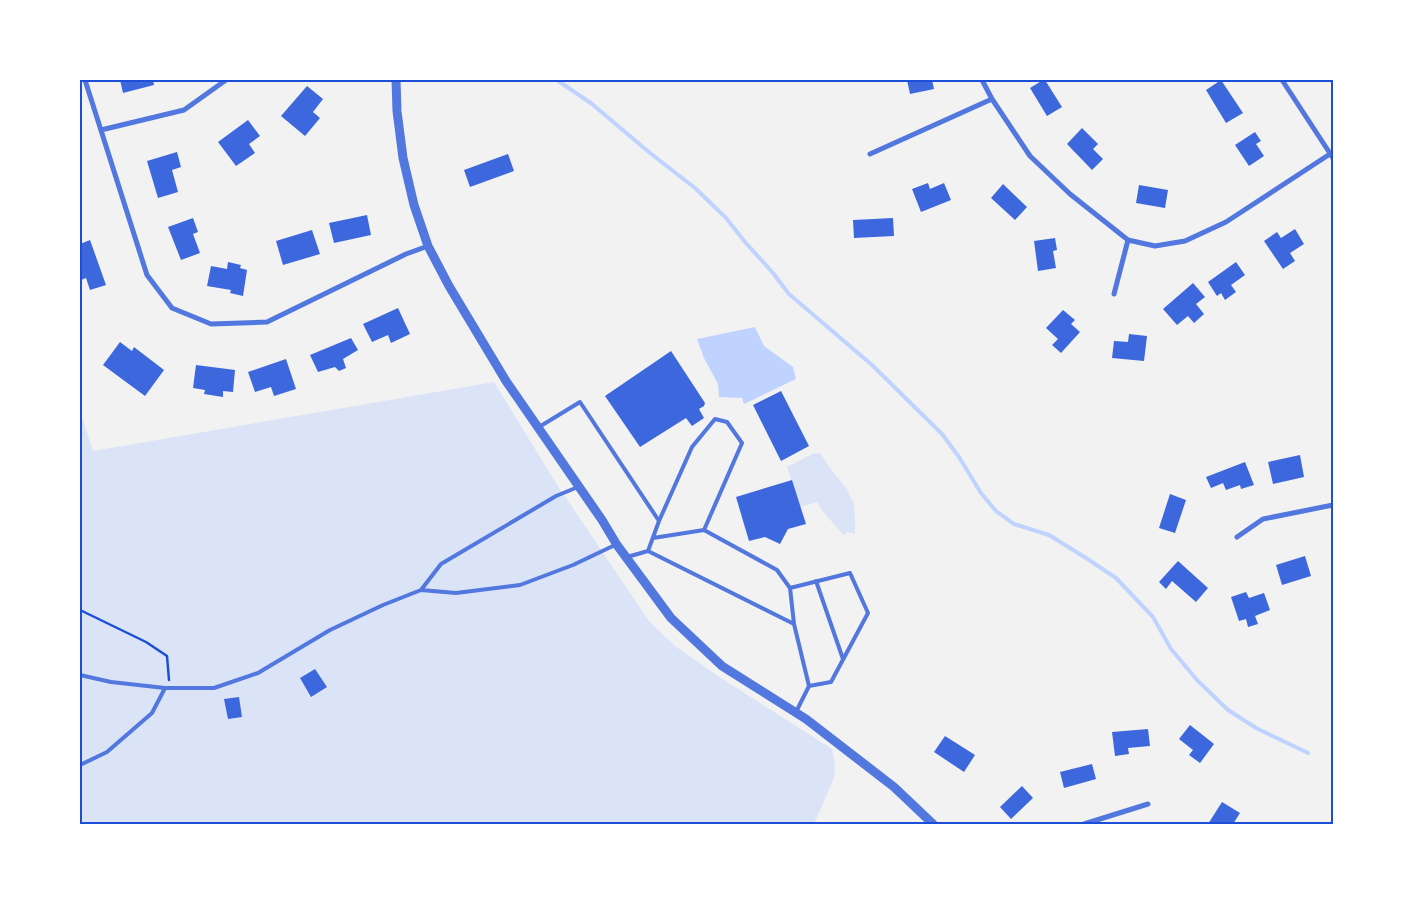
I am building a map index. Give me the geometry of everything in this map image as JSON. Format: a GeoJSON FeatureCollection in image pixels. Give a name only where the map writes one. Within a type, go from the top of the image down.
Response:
{"type":"FeatureCollection","features":[{"type":"Feature","properties":{"kind":"street"},"geometry":{"type":"LineString","coordinates":[[85,80],[147,275],[172,308],[211,324],[267,322],[406,254],[428,246]]}},
{"type":"Feature","properties":{"kind":"street"},"geometry":{"type":"LineString","coordinates":[[101,130],[184,110],[226,80]]}},
{"type":"Feature","properties":{"kind":"street"},"geometry":{"type":"LineString","coordinates":[[396,80],[397,110],[403,158],[414,204],[428,246],[449,286],[506,381],[617,545],[671,618],[722,666],[806,719],[894,787],[933,824]]}},
{"type":"Feature","properties":{"kind":"street"},"geometry":{"type":"LineString","coordinates":[[982,80],[992,99],[1030,156],[1070,194],[1128,240],[1155,246],[1184,241],[1226,222],[1332,155],[1282,80]]}},
{"type":"Feature","properties":{"kind":"street"},"geometry":{"type":"LineString","coordinates":[[870,154],[992,99]]}},
{"type":"Feature","properties":{"kind":"street"},"geometry":{"type":"LineString","coordinates":[[1114,294],[1128,240]]}},
{"type":"Feature","properties":{"kind":"street"},"geometry":{"type":"LineString","coordinates":[[1237,537],[1262,520],[1333,505]]}},
{"type":"Feature","properties":{"kind":"street"},"geometry":{"type":"LineString","coordinates":[[1084,824],[1148,804]]}},
{"type":"Feature","properties":{"kind":"lane"},"geometry":{"type":"LineString","coordinates":[[539,428],[580,402],[659,521]]}},
{"type":"Feature","properties":{"kind":"lane"},"geometry":{"type":"LineString","coordinates":[[648,551],[659,521],[692,447],[715,419],[727,422],[742,443],[704,530]]}},
{"type":"Feature","properties":{"kind":"lane"},"geometry":{"type":"LineString","coordinates":[[421,590],[441,564],[556,496],[579,487]]}},
{"type":"Feature","properties":{"kind":"lane"},"geometry":{"type":"LineString","coordinates":[[653,538],[704,530],[777,570],[790,588],[794,624],[809,686],[796,712]]}},
{"type":"Feature","properties":{"kind":"lane"},"geometry":{"type":"LineString","coordinates":[[80,675],[110,682],[167,688],[214,688],[258,673],[330,630],[383,605],[421,590],[456,593],[520,585],[573,565],[617,545]]}},
{"type":"Feature","properties":{"kind":"lane"},"geometry":{"type":"LineString","coordinates":[[626,557],[648,551],[794,624]]}},
{"type":"Feature","properties":{"kind":"lane"},"geometry":{"type":"LineString","coordinates":[[790,588],[850,572],[868,613],[831,682],[809,686]]}},
{"type":"Feature","properties":{"kind":"lane"},"geometry":{"type":"LineString","coordinates":[[816,581],[843,659]]}},
{"type":"Feature","properties":{"kind":"lane"},"geometry":{"type":"LineString","coordinates":[[80,765],[106,752],[152,713],[167,688]]}},
{"type":"Feature","properties":{"kind":"path"},"geometry":{"type":"LineString","coordinates":[[80,610],[146,642],[167,656],[167,688]]}},
{"type":"Feature","properties":{"kind":"shaded area"},"geometry":{"type":"Polygon","coordinates":[[[494,382],[556,483],[649,621],[675,646],[832,749],[835,765],[834,778],[814,824],[80,824],[80,411],[93,451],[494,382]]]}},
{"type":"Feature","properties":{"kind":"shaded area"},"geometry":{"type":"Polygon","coordinates":[[[814,453],[821,454],[847,489],[854,504],[855,534],[847,532],[843,535],[817,502],[800,507],[787,467],[814,453]]]}},
{"type":"Feature","properties":{"kind":"water"},"geometry":{"type":"Polygon","coordinates":[[[755,327],[764,346],[793,367],[796,379],[744,404],[742,398],[719,397],[718,384],[704,358],[697,339],[755,327]]]}},
{"type":"Feature","properties":{"kind":"building"},"geometry":{"type":"Polygon","coordinates":[[[120,80],[153,80],[154,85],[123,93],[120,80]]]}},
{"type":"Feature","properties":{"kind":"building"},"geometry":{"type":"Polygon","coordinates":[[[907,80],[932,80],[934,89],[910,94],[907,80]]]}},
{"type":"Feature","properties":{"kind":"building"},"geometry":{"type":"Polygon","coordinates":[[[1045,80],[1062,107],[1047,116],[1030,88],[1045,80]]]}},
{"type":"Feature","properties":{"kind":"building"},"geometry":{"type":"Polygon","coordinates":[[[1221,80],[1243,113],[1226,123],[1206,90],[1221,80]]]}},
{"type":"Feature","properties":{"kind":"building"},"geometry":{"type":"Polygon","coordinates":[[[307,86],[323,99],[313,112],[320,118],[305,136],[281,116],[307,86]]]}},
{"type":"Feature","properties":{"kind":"building"},"geometry":{"type":"Polygon","coordinates":[[[248,120],[260,136],[249,144],[255,153],[236,166],[218,142],[248,120]]]}},
{"type":"Feature","properties":{"kind":"building"},"geometry":{"type":"Polygon","coordinates":[[[1082,128],[1098,144],[1093,149],[1103,159],[1092,170],[1067,144],[1082,128]]]}},
{"type":"Feature","properties":{"kind":"building"},"geometry":{"type":"Polygon","coordinates":[[[1255,132],[1261,141],[1256,144],[1264,156],[1249,166],[1235,145],[1255,132]]]}},
{"type":"Feature","properties":{"kind":"building"},"geometry":{"type":"Polygon","coordinates":[[[177,152],[181,167],[172,170],[178,192],[158,198],[147,161],[177,152]]]}},
{"type":"Feature","properties":{"kind":"building"},"geometry":{"type":"Polygon","coordinates":[[[508,154],[514,171],[470,187],[464,170],[508,154]]]}},
{"type":"Feature","properties":{"kind":"building"},"geometry":{"type":"Polygon","coordinates":[[[928,183],[930,189],[944,183],[951,200],[921,212],[912,189],[928,183]]]}},
{"type":"Feature","properties":{"kind":"building"},"geometry":{"type":"Polygon","coordinates":[[[1003,184],[1027,207],[1015,220],[991,198],[1003,184]]]}},
{"type":"Feature","properties":{"kind":"building"},"geometry":{"type":"Polygon","coordinates":[[[1139,185],[1168,190],[1165,208],[1136,203],[1139,185]]]}},
{"type":"Feature","properties":{"kind":"building"},"geometry":{"type":"Polygon","coordinates":[[[367,215],[371,235],[334,243],[329,223],[367,215]]]}},
{"type":"Feature","properties":{"kind":"building"},"geometry":{"type":"Polygon","coordinates":[[[193,218],[198,232],[193,234],[200,253],[181,260],[168,227],[193,218]]]}},
{"type":"Feature","properties":{"kind":"building"},"geometry":{"type":"Polygon","coordinates":[[[893,218],[894,236],[854,238],[853,220],[893,218]]]}},
{"type":"Feature","properties":{"kind":"building"},"geometry":{"type":"Polygon","coordinates":[[[1295,229],[1304,244],[1290,253],[1295,261],[1283,269],[1264,241],[1277,232],[1281,238],[1295,229]]]}},
{"type":"Feature","properties":{"kind":"building"},"geometry":{"type":"Polygon","coordinates":[[[312,230],[320,254],[283,265],[276,241],[312,230]]]}},
{"type":"Feature","properties":{"kind":"building"},"geometry":{"type":"Polygon","coordinates":[[[1055,238],[1057,250],[1053,251],[1056,268],[1038,271],[1034,241],[1055,238]]]}},
{"type":"Feature","properties":{"kind":"building"},"geometry":{"type":"Polygon","coordinates":[[[90,240],[106,285],[90,290],[86,278],[81,280],[80,278],[80,244],[90,240]]]}},
{"type":"Feature","properties":{"kind":"building"},"geometry":{"type":"Polygon","coordinates":[[[228,262],[241,265],[240,268],[247,270],[243,296],[230,293],[231,290],[207,286],[211,266],[227,269],[228,262]]]}},
{"type":"Feature","properties":{"kind":"building"},"geometry":{"type":"Polygon","coordinates":[[[1236,262],[1245,275],[1231,285],[1236,292],[1225,300],[1221,293],[1217,296],[1208,282],[1236,262]]]}},
{"type":"Feature","properties":{"kind":"building"},"geometry":{"type":"Polygon","coordinates":[[[1193,283],[1205,297],[1196,304],[1204,314],[1194,323],[1188,316],[1177,325],[1163,309],[1193,283]]]}},
{"type":"Feature","properties":{"kind":"building"},"geometry":{"type":"Polygon","coordinates":[[[398,308],[410,334],[391,343],[388,335],[372,342],[363,324],[398,308]]]}},
{"type":"Feature","properties":{"kind":"building"},"geometry":{"type":"Polygon","coordinates":[[[1063,310],[1075,320],[1071,324],[1080,332],[1061,353],[1052,345],[1058,339],[1046,328],[1063,310]]]}},
{"type":"Feature","properties":{"kind":"building"},"geometry":{"type":"Polygon","coordinates":[[[1129,334],[1147,336],[1144,361],[1112,358],[1114,341],[1128,342],[1129,334]]]}},
{"type":"Feature","properties":{"kind":"building"},"geometry":{"type":"Polygon","coordinates":[[[351,338],[358,350],[343,359],[346,368],[339,371],[335,367],[318,372],[310,355],[351,338]]]}},
{"type":"Feature","properties":{"kind":"building"},"geometry":{"type":"Polygon","coordinates":[[[120,342],[132,351],[134,347],[164,370],[145,396],[103,365],[120,342]]]}},
{"type":"Feature","properties":{"kind":"building"},"geometry":{"type":"Polygon","coordinates":[[[671,351],[705,403],[699,409],[704,418],[692,426],[686,418],[640,447],[605,396],[671,351]]]}},
{"type":"Feature","properties":{"kind":"building"},"geometry":{"type":"Polygon","coordinates":[[[286,359],[296,389],[274,396],[271,387],[255,392],[248,372],[286,359]]]}},
{"type":"Feature","properties":{"kind":"building"},"geometry":{"type":"Polygon","coordinates":[[[196,365],[235,370],[233,392],[223,391],[223,397],[204,394],[205,390],[193,388],[196,365]]]}},
{"type":"Feature","properties":{"kind":"building"},"geometry":{"type":"Polygon","coordinates":[[[781,391],[809,446],[781,461],[753,405],[781,391]]]}},
{"type":"Feature","properties":{"kind":"building"},"geometry":{"type":"Polygon","coordinates":[[[1300,455],[1304,477],[1273,484],[1268,462],[1300,455]]]}},
{"type":"Feature","properties":{"kind":"building"},"geometry":{"type":"Polygon","coordinates":[[[1245,462],[1254,485],[1241,489],[1240,485],[1226,490],[1223,483],[1211,488],[1206,477],[1245,462]]]}},
{"type":"Feature","properties":{"kind":"building"},"geometry":{"type":"Polygon","coordinates":[[[792,480],[806,524],[788,529],[780,544],[765,537],[749,541],[736,497],[792,480]]]}},
{"type":"Feature","properties":{"kind":"building"},"geometry":{"type":"Polygon","coordinates":[[[1170,494],[1186,500],[1175,533],[1159,528],[1170,494]]]}},
{"type":"Feature","properties":{"kind":"building"},"geometry":{"type":"Polygon","coordinates":[[[1305,556],[1311,576],[1282,585],[1276,565],[1305,556]]]}},
{"type":"Feature","properties":{"kind":"building"},"geometry":{"type":"Polygon","coordinates":[[[1178,561],[1208,588],[1196,602],[1172,581],[1166,589],[1159,582],[1178,561]]]}},
{"type":"Feature","properties":{"kind":"building"},"geometry":{"type":"Polygon","coordinates":[[[1246,592],[1249,598],[1264,593],[1270,610],[1255,616],[1258,624],[1248,627],[1246,619],[1239,621],[1231,597],[1246,592]]]}},
{"type":"Feature","properties":{"kind":"building"},"geometry":{"type":"Polygon","coordinates":[[[315,669],[327,687],[311,697],[300,678],[315,669]]]}},
{"type":"Feature","properties":{"kind":"building"},"geometry":{"type":"Polygon","coordinates":[[[239,697],[242,717],[228,719],[224,699],[239,697]]]}},
{"type":"Feature","properties":{"kind":"building"},"geometry":{"type":"Polygon","coordinates":[[[1190,725],[1214,744],[1200,763],[1189,755],[1193,750],[1179,739],[1190,725]]]}},
{"type":"Feature","properties":{"kind":"building"},"geometry":{"type":"Polygon","coordinates":[[[1148,729],[1150,746],[1128,748],[1129,754],[1115,756],[1112,732],[1148,729]]]}},
{"type":"Feature","properties":{"kind":"building"},"geometry":{"type":"Polygon","coordinates":[[[945,736],[975,755],[964,772],[934,752],[945,736]]]}},
{"type":"Feature","properties":{"kind":"building"},"geometry":{"type":"Polygon","coordinates":[[[1092,764],[1096,779],[1064,788],[1060,772],[1092,764]]]}},
{"type":"Feature","properties":{"kind":"building"},"geometry":{"type":"Polygon","coordinates":[[[1022,786],[1033,798],[1011,819],[1000,807],[1022,786]]]}},
{"type":"Feature","properties":{"kind":"building"},"geometry":{"type":"Polygon","coordinates":[[[1222,802],[1240,813],[1233,824],[1208,824],[1222,802]]]}},
{"type":"Feature","properties":{"kind":"waterway"},"geometry":{"type":"LineString","coordinates":[[557,80],[592,104],[695,188],[726,218],[789,294],[872,365],[942,434],[981,493],[996,511],[1014,524],[1049,535],[1116,578],[1153,617],[1171,649],[1197,680],[1228,710],[1256,728],[1308,753]]}}]}
